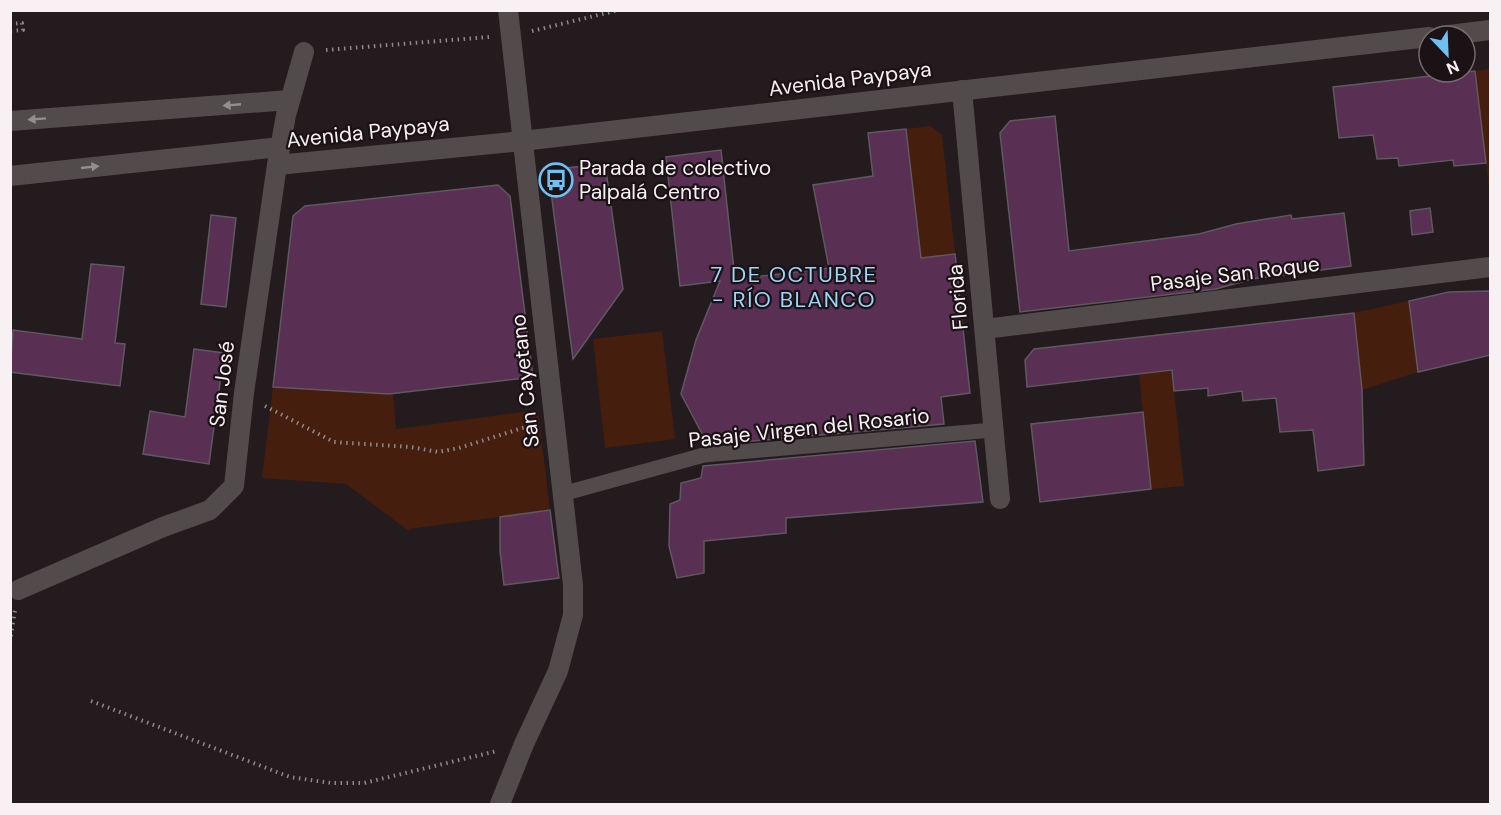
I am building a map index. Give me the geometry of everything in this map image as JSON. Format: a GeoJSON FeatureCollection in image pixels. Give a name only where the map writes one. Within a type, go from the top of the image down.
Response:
{"type":"FeatureCollection","features":[{"type":"Feature","properties":{"kind":"street","name":"San Cayetano"},"geometry":{"type":"LineString","coordinates":[[500,804],[524,744],[558,671],[573,615],[573,585],[508,10]]}},
{"type":"Feature","properties":{"kind":"street","name":"Avenida Paypaya"},"geometry":{"type":"LineString","coordinates":[[10,176],[522,141],[1417,38]]}},
{"type":"Feature","properties":{"kind":"street","name":"San José"},"geometry":{"type":"LineString","coordinates":[[18,590],[164,527],[210,510],[234,486],[244,393],[278,156],[290,100],[304,52]]}},
{"type":"Feature","properties":{"kind":"street","name":"Florida"},"geometry":{"type":"LineString","coordinates":[[962,90],[1000,499]]}},
{"type":"Feature","properties":{"kind":"street"},"geometry":{"type":"LineString","coordinates":[[10,121],[290,100]]}},
{"type":"Feature","properties":{"kind":"street","name":"Pasaje San Roque"},"geometry":{"type":"LineString","coordinates":[[985,328],[1491,267]]}},
{"type":"Feature","properties":{"kind":"street","name":"Pasaje Virgen del Rosario"},"geometry":{"type":"LineString","coordinates":[[562,494],[704,455],[993,430]]}},
{"type":"Feature","properties":{"kind":"path"},"geometry":{"type":"LineString","coordinates":[[304,52],[510,35],[619,10]]}},
{"type":"Feature","properties":{"kind":"path"},"geometry":{"type":"LineString","coordinates":[[10,24],[22,23],[22,30],[10,31]]}},
{"type":"Feature","properties":{"kind":"path"},"geometry":{"type":"LineString","coordinates":[[244,393],[334,442],[411,447],[438,452],[459,448],[553,419]]}},
{"type":"Feature","properties":{"kind":"path"},"geometry":{"type":"LineString","coordinates":[[10,642],[18,590]]}},
{"type":"Feature","properties":{"kind":"path"},"geometry":{"type":"LineString","coordinates":[[91,701],[290,777],[331,783],[364,783],[524,744]]}},
{"type":"Feature","properties":{"kind":"shaded area"},"geometry":{"type":"Polygon","coordinates":[[[1490,69],[1490,195],[1477,84],[1477,71],[1490,69]]]}},
{"type":"Feature","properties":{"kind":"shaded area"},"geometry":{"type":"Polygon","coordinates":[[[930,126],[942,135],[955,254],[921,258],[906,129],[930,126]]]}},
{"type":"Feature","properties":{"kind":"shaded area"},"geometry":{"type":"Polygon","coordinates":[[[1409,301],[1418,372],[1362,390],[1354,313],[1409,301]]]}},
{"type":"Feature","properties":{"kind":"shaded area"},"geometry":{"type":"Polygon","coordinates":[[[662,331],[675,439],[605,448],[593,339],[662,331]]]}},
{"type":"Feature","properties":{"kind":"shaded area"},"geometry":{"type":"Polygon","coordinates":[[[1168,333],[1184,486],[1151,489],[1135,337],[1168,333]]]}},
{"type":"Feature","properties":{"kind":"shaded area"},"geometry":{"type":"Polygon","coordinates":[[[273,387],[393,394],[396,429],[538,410],[550,510],[409,529],[409,531],[346,484],[262,478],[273,387]]]}},
{"type":"Feature","properties":{"kind":"building"},"geometry":{"type":"Polygon","coordinates":[[[1417,78],[1417,84],[1477,84],[1486,163],[1454,166],[1453,160],[1399,166],[1398,158],[1377,159],[1373,135],[1339,138],[1333,87],[1417,78]]]}},
{"type":"Feature","properties":{"kind":"building"},"geometry":{"type":"Polygon","coordinates":[[[1055,116],[1069,251],[1199,234],[1236,224],[1291,215],[1292,219],[1344,213],[1351,266],[1252,279],[1216,289],[1020,312],[1000,133],[1010,121],[1055,116]]]}},
{"type":"Feature","properties":{"kind":"building"},"geometry":{"type":"Polygon","coordinates":[[[906,129],[921,258],[955,254],[970,393],[941,397],[944,424],[708,445],[681,394],[696,340],[720,281],[680,286],[666,157],[721,150],[735,279],[772,275],[829,268],[813,185],[873,176],[868,133],[906,129]]]}},
{"type":"Feature","properties":{"kind":"building"},"geometry":{"type":"Polygon","coordinates":[[[605,164],[623,289],[573,359],[549,177],[554,169],[605,164]]]}},
{"type":"Feature","properties":{"kind":"building"},"geometry":{"type":"Polygon","coordinates":[[[498,185],[510,196],[533,377],[389,394],[273,387],[293,216],[305,206],[498,185]]]}},
{"type":"Feature","properties":{"kind":"building"},"geometry":{"type":"Polygon","coordinates":[[[1430,208],[1433,232],[1412,235],[1410,211],[1430,208]]]}},
{"type":"Feature","properties":{"kind":"building"},"geometry":{"type":"Polygon","coordinates":[[[211,215],[236,218],[226,307],[201,304],[211,215]]]}},
{"type":"Feature","properties":{"kind":"building"},"geometry":{"type":"Polygon","coordinates":[[[91,264],[124,267],[115,343],[125,344],[120,386],[10,372],[13,330],[82,339],[91,264]]]}},
{"type":"Feature","properties":{"kind":"building"},"geometry":{"type":"Polygon","coordinates":[[[1491,291],[1491,355],[1418,372],[1409,301],[1449,292],[1491,291]]]}},
{"type":"Feature","properties":{"kind":"building"},"geometry":{"type":"Polygon","coordinates":[[[1354,313],[1362,390],[1364,465],[1318,471],[1313,430],[1280,432],[1276,398],[1243,401],[1242,391],[1208,396],[1208,388],[1174,391],[1172,370],[1027,387],[1025,360],[1034,349],[1354,313]]]}},
{"type":"Feature","properties":{"kind":"building"},"geometry":{"type":"Polygon","coordinates":[[[194,349],[224,353],[209,464],[143,454],[150,411],[185,417],[194,349]]]}},
{"type":"Feature","properties":{"kind":"building"},"geometry":{"type":"Polygon","coordinates":[[[1143,412],[1151,489],[1040,502],[1031,424],[1143,412]]]}},
{"type":"Feature","properties":{"kind":"building"},"geometry":{"type":"Polygon","coordinates":[[[975,441],[983,502],[786,518],[786,533],[704,541],[704,573],[677,578],[669,546],[670,504],[680,500],[681,483],[701,478],[703,466],[975,441]]]}},
{"type":"Feature","properties":{"kind":"building"},"geometry":{"type":"Polygon","coordinates":[[[550,510],[559,578],[504,585],[500,551],[500,517],[550,510]]]}},
{"type":"Feature","properties":{"kind":"place","name":"Parada de colectivo Palpalá Centro"},"geometry":{"type":"Point","coordinates":[556,180]}},
{"type":"Feature","properties":{"kind":"district","name":"7 DE OCTUBRE - RÍO BLANCO"},"geometry":{"type":"Point","coordinates":[794,286]}}]}
